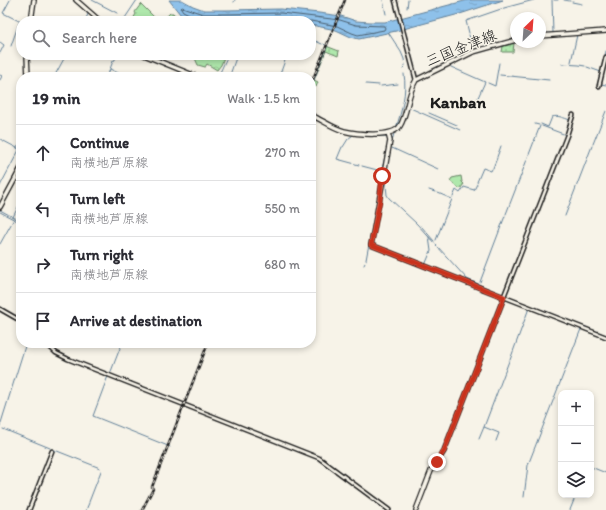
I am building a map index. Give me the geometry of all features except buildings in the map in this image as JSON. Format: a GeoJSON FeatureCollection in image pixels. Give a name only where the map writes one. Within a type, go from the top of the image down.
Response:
{"type":"FeatureCollection","features":[{"type":"Feature","properties":{"kind":"main road"},"geometry":{"type":"LineString","coordinates":[[32,16],[34,0]]}},
{"type":"Feature","properties":{"kind":"main road"},"geometry":{"type":"LineString","coordinates":[[76,0],[94,16]]}},
{"type":"Feature","properties":{"kind":"main road"},"geometry":{"type":"LineString","coordinates":[[546,36],[606,31]]}},
{"type":"Feature","properties":{"kind":"main road","name":"三国金津線"},"geometry":{"type":"LineString","coordinates":[[416,80],[473,52],[510,42]]}},
{"type":"Feature","properties":{"kind":"main road"},"geometry":{"type":"LineString","coordinates":[[27,60],[28,72]]}},
{"type":"Feature","properties":{"kind":"main road"},"geometry":{"type":"LineString","coordinates":[[156,60],[186,72]]}},
{"type":"Feature","properties":{"kind":"main road"},"geometry":{"type":"LineString","coordinates":[[316,118],[345,131],[378,134],[396,130],[400,126],[411,89],[416,80]]}},
{"type":"Feature","properties":{"kind":"main road"},"geometry":{"type":"LineString","coordinates":[[388,133],[390,141],[371,245],[505,296],[444,451],[431,471],[416,510]]}},
{"type":"Feature","properties":{"kind":"main road"},"geometry":{"type":"LineString","coordinates":[[0,208],[16,178]]}},
{"type":"Feature","properties":{"kind":"street"},"geometry":{"type":"LineString","coordinates":[[394,0],[416,80]]}},
{"type":"Feature","properties":{"kind":"street"},"geometry":{"type":"LineString","coordinates":[[599,86],[606,57]]}},
{"type":"Feature","properties":{"kind":"street"},"geometry":{"type":"LineString","coordinates":[[573,115],[505,296],[606,337]]}},
{"type":"Feature","properties":{"kind":"street"},"geometry":{"type":"LineString","coordinates":[[0,309],[16,318]]}},
{"type":"Feature","properties":{"kind":"street"},"geometry":{"type":"LineString","coordinates":[[51,348],[56,353],[68,359],[293,446],[319,458],[389,510]]}},
{"type":"Feature","properties":{"kind":"street"},"geometry":{"type":"LineString","coordinates":[[29,510],[52,451]]}},
{"type":"Feature","properties":{"kind":"green space"},"geometry":{"type":"Polygon","coordinates":[[[141,4],[153,16],[135,16],[135,12],[141,4]]]}},
{"type":"Feature","properties":{"kind":"green space"},"geometry":{"type":"Polygon","coordinates":[[[170,13],[173,13],[176,16],[167,16],[170,13]]]}},
{"type":"Feature","properties":{"kind":"green space"},"geometry":{"type":"Polygon","coordinates":[[[510,44],[510,48],[513,48],[513,52],[502,52],[503,46],[510,44]]]}},
{"type":"Feature","properties":{"kind":"green space"},"geometry":{"type":"Polygon","coordinates":[[[326,46],[339,51],[338,56],[326,51],[316,75],[326,46]]]}},
{"type":"Feature","properties":{"kind":"green space"},"geometry":{"type":"Polygon","coordinates":[[[196,60],[223,60],[217,70],[207,64],[205,67],[198,65],[196,60]]]}},
{"type":"Feature","properties":{"kind":"green space"},"geometry":{"type":"Polygon","coordinates":[[[461,176],[464,184],[460,189],[450,181],[452,178],[461,176]]]}},
{"type":"Feature","properties":{"kind":"water"},"geometry":{"type":"Polygon","coordinates":[[[169,0],[182,0],[204,10],[281,9],[341,16],[356,21],[385,22],[468,0],[503,0],[463,13],[396,31],[359,39],[336,30],[316,26],[316,16],[184,16],[180,14],[169,0]]]}},
{"type":"Feature","properties":{"kind":"waterway"},"geometry":{"type":"LineString","coordinates":[[10,0],[3,13],[16,20]]}},
{"type":"Feature","properties":{"kind":"waterway"},"geometry":{"type":"LineString","coordinates":[[92,0],[117,13]]}},
{"type":"Feature","properties":{"kind":"waterway"},"geometry":{"type":"LineString","coordinates":[[126,16],[137,0]]}},
{"type":"Feature","properties":{"kind":"waterway"},"geometry":{"type":"LineString","coordinates":[[383,0],[386,14]]}},
{"type":"Feature","properties":{"kind":"waterway"},"geometry":{"type":"LineString","coordinates":[[407,8],[408,0]]}},
{"type":"Feature","properties":{"kind":"waterway"},"geometry":{"type":"LineString","coordinates":[[469,33],[466,21],[504,8],[534,0]]}},
{"type":"Feature","properties":{"kind":"waterway"},"geometry":{"type":"LineString","coordinates":[[552,0],[553,33]]}},
{"type":"Feature","properties":{"kind":"waterway"},"geometry":{"type":"LineString","coordinates":[[564,0],[570,1]]}},
{"type":"Feature","properties":{"kind":"waterway"},"geometry":{"type":"LineString","coordinates":[[572,2],[582,4]]}},
{"type":"Feature","properties":{"kind":"waterway"},"geometry":{"type":"LineString","coordinates":[[11,46],[16,32]]}},
{"type":"Feature","properties":{"kind":"waterway"},"geometry":{"type":"LineString","coordinates":[[388,32],[404,59],[405,66],[403,68]]}},
{"type":"Feature","properties":{"kind":"waterway"},"geometry":{"type":"LineString","coordinates":[[546,33],[551,33]]}},
{"type":"Feature","properties":{"kind":"waterway"},"geometry":{"type":"LineString","coordinates":[[469,35],[474,50]]}},
{"type":"Feature","properties":{"kind":"waterway"},"geometry":{"type":"LineString","coordinates":[[571,62],[577,35]]}},
{"type":"Feature","properties":{"kind":"waterway"},"geometry":{"type":"LineString","coordinates":[[316,41],[322,44]]}},
{"type":"Feature","properties":{"kind":"waterway"},"geometry":{"type":"LineString","coordinates":[[477,49],[486,46],[484,41]]}},
{"type":"Feature","properties":{"kind":"waterway"},"geometry":{"type":"LineString","coordinates":[[0,42],[4,45],[0,53]]}},
{"type":"Feature","properties":{"kind":"waterway"},"geometry":{"type":"LineString","coordinates":[[500,43],[504,42]]}},
{"type":"Feature","properties":{"kind":"waterway"},"geometry":{"type":"LineString","coordinates":[[316,74],[327,47]]}},
{"type":"Feature","properties":{"kind":"waterway"},"geometry":{"type":"LineString","coordinates":[[587,67],[601,72],[606,51]]}},
{"type":"Feature","properties":{"kind":"waterway"},"geometry":{"type":"LineString","coordinates":[[57,72],[63,60]]}},
{"type":"Feature","properties":{"kind":"waterway"},"geometry":{"type":"LineString","coordinates":[[109,72],[113,61],[115,60]]}},
{"type":"Feature","properties":{"kind":"waterway"},"geometry":{"type":"LineString","coordinates":[[220,72],[226,60]]}},
{"type":"Feature","properties":{"kind":"waterway"},"geometry":{"type":"LineString","coordinates":[[231,72],[235,60]]}},
{"type":"Feature","properties":{"kind":"waterway"},"geometry":{"type":"LineString","coordinates":[[281,72],[285,60]]}},
{"type":"Feature","properties":{"kind":"waterway"},"geometry":{"type":"LineString","coordinates":[[488,83],[495,86],[499,63]]}},
{"type":"Feature","properties":{"kind":"waterway"},"geometry":{"type":"LineString","coordinates":[[562,64],[585,66]]}},
{"type":"Feature","properties":{"kind":"waterway"},"geometry":{"type":"LineString","coordinates":[[451,67],[485,82],[476,102]]}},
{"type":"Feature","properties":{"kind":"waterway"},"geometry":{"type":"LineString","coordinates":[[110,69],[116,72]]}},
{"type":"Feature","properties":{"kind":"waterway"},"geometry":{"type":"LineString","coordinates":[[604,72],[601,84],[606,85]]}},
{"type":"Feature","properties":{"kind":"waterway"},"geometry":{"type":"LineString","coordinates":[[396,128],[405,88],[404,74]]}},
{"type":"Feature","properties":{"kind":"waterway"},"geometry":{"type":"LineString","coordinates":[[0,75],[2,76],[0,80]]}},
{"type":"Feature","properties":{"kind":"waterway"},"geometry":{"type":"LineString","coordinates":[[500,75],[549,80]]}},
{"type":"Feature","properties":{"kind":"waterway"},"geometry":{"type":"LineString","coordinates":[[366,84],[379,85]]}},
{"type":"Feature","properties":{"kind":"waterway"},"geometry":{"type":"LineString","coordinates":[[381,86],[398,84]]}},
{"type":"Feature","properties":{"kind":"waterway"},"geometry":{"type":"LineString","coordinates":[[408,107],[460,130]]}},
{"type":"Feature","properties":{"kind":"waterway"},"geometry":{"type":"LineString","coordinates":[[593,144],[606,111]]}},
{"type":"Feature","properties":{"kind":"waterway"},"geometry":{"type":"LineString","coordinates":[[429,113],[457,125]]}},
{"type":"Feature","properties":{"kind":"waterway"},"geometry":{"type":"LineString","coordinates":[[541,124],[548,127],[552,117],[554,116],[570,120]]}},
{"type":"Feature","properties":{"kind":"waterway"},"geometry":{"type":"LineString","coordinates":[[535,124],[539,125]]}},
{"type":"Feature","properties":{"kind":"waterway"},"geometry":{"type":"LineString","coordinates":[[506,214],[540,126]]}},
{"type":"Feature","properties":{"kind":"waterway"},"geometry":{"type":"LineString","coordinates":[[542,126],[566,135]]}},
{"type":"Feature","properties":{"kind":"waterway"},"geometry":{"type":"LineString","coordinates":[[389,155],[394,133]]}},
{"type":"Feature","properties":{"kind":"waterway"},"geometry":{"type":"LineString","coordinates":[[343,147],[348,139],[353,135]]}},
{"type":"Feature","properties":{"kind":"waterway"},"geometry":{"type":"LineString","coordinates":[[380,136],[386,136]]}},
{"type":"Feature","properties":{"kind":"waterway"},"geometry":{"type":"LineString","coordinates":[[387,137],[388,144]]}},
{"type":"Feature","properties":{"kind":"waterway"},"geometry":{"type":"LineString","coordinates":[[0,139],[16,147]]}},
{"type":"Feature","properties":{"kind":"waterway"},"geometry":{"type":"LineString","coordinates":[[497,157],[501,146]]}},
{"type":"Feature","properties":{"kind":"waterway"},"geometry":{"type":"LineString","coordinates":[[565,216],[592,146]]}},
{"type":"Feature","properties":{"kind":"waterway"},"geometry":{"type":"LineString","coordinates":[[342,147],[337,159],[359,165]]}},
{"type":"Feature","properties":{"kind":"waterway"},"geometry":{"type":"LineString","coordinates":[[382,170],[387,147]]}},
{"type":"Feature","properties":{"kind":"waterway"},"geometry":{"type":"LineString","coordinates":[[392,148],[438,169]]}},
{"type":"Feature","properties":{"kind":"waterway"},"geometry":{"type":"LineString","coordinates":[[0,186],[16,156]]}},
{"type":"Feature","properties":{"kind":"waterway"},"geometry":{"type":"LineString","coordinates":[[493,168],[497,158]]}},
{"type":"Feature","properties":{"kind":"waterway"},"geometry":{"type":"LineString","coordinates":[[362,166],[381,171],[380,189]]}},
{"type":"Feature","properties":{"kind":"waterway"},"geometry":{"type":"LineString","coordinates":[[477,182],[483,168],[491,171],[492,169]]}},
{"type":"Feature","properties":{"kind":"waterway"},"geometry":{"type":"LineString","coordinates":[[385,176],[387,195],[389,198],[417,224],[467,279],[492,290]]}},
{"type":"Feature","properties":{"kind":"waterway"},"geometry":{"type":"LineString","coordinates":[[453,197],[456,190],[460,193],[464,187],[474,190],[477,184]]}},
{"type":"Feature","properties":{"kind":"waterway"},"geometry":{"type":"LineString","coordinates":[[429,190],[435,192]]}},
{"type":"Feature","properties":{"kind":"waterway"},"geometry":{"type":"LineString","coordinates":[[436,240],[452,199],[438,193]]}},
{"type":"Feature","properties":{"kind":"waterway"},"geometry":{"type":"LineString","coordinates":[[0,210],[13,217],[16,211]]}},
{"type":"Feature","properties":{"kind":"waterway"},"geometry":{"type":"LineString","coordinates":[[0,212],[16,220]]}},
{"type":"Feature","properties":{"kind":"waterway"},"geometry":{"type":"LineString","coordinates":[[480,282],[505,216]]}},
{"type":"Feature","properties":{"kind":"waterway"},"geometry":{"type":"LineString","coordinates":[[366,260],[374,217]]}},
{"type":"Feature","properties":{"kind":"waterway"},"geometry":{"type":"LineString","coordinates":[[0,244],[14,219]]}},
{"type":"Feature","properties":{"kind":"waterway"},"geometry":{"type":"LineString","coordinates":[[421,226],[434,241]]}},
{"type":"Feature","properties":{"kind":"waterway"},"geometry":{"type":"LineString","coordinates":[[425,265],[431,251],[429,237]]}},
{"type":"Feature","properties":{"kind":"waterway"},"geometry":{"type":"LineString","coordinates":[[506,296],[606,335]]}},
{"type":"Feature","properties":{"kind":"waterway"},"geometry":{"type":"LineString","coordinates":[[510,360],[529,308]]}},
{"type":"Feature","properties":{"kind":"waterway"},"geometry":{"type":"LineString","coordinates":[[4,310],[16,316]]}},
{"type":"Feature","properties":{"kind":"waterway"},"geometry":{"type":"LineString","coordinates":[[524,497],[528,465],[581,329]]}},
{"type":"Feature","properties":{"kind":"waterway"},"geometry":{"type":"LineString","coordinates":[[0,426],[24,348]]}},
{"type":"Feature","properties":{"kind":"waterway"},"geometry":{"type":"LineString","coordinates":[[110,374],[120,348]]}},
{"type":"Feature","properties":{"kind":"waterway"},"geometry":{"type":"LineString","coordinates":[[484,427],[509,361]]}},
{"type":"Feature","properties":{"kind":"waterway"},"geometry":{"type":"LineString","coordinates":[[108,376],[93,416],[168,446]]}},
{"type":"Feature","properties":{"kind":"waterway"},"geometry":{"type":"LineString","coordinates":[[479,439],[484,427],[499,433],[496,441]]}},
{"type":"Feature","properties":{"kind":"waterway"},"geometry":{"type":"LineString","coordinates":[[3,429],[50,448]]}},
{"type":"Feature","properties":{"kind":"waterway"},"geometry":{"type":"LineString","coordinates":[[52,449],[100,468]]}},
{"type":"Feature","properties":{"kind":"waterway"},"geometry":{"type":"LineString","coordinates":[[594,468],[606,473]]}},
{"type":"Feature","properties":{"kind":"waterway"},"geometry":{"type":"LineString","coordinates":[[89,502],[101,471]]}},
{"type":"Feature","properties":{"kind":"waterway"},"geometry":{"type":"LineString","coordinates":[[570,510],[575,498]]}},
{"type":"Feature","properties":{"kind":"waterway"},"geometry":{"type":"LineString","coordinates":[[86,510],[89,503]]}},
{"type":"Feature","properties":{"kind":"railway"},"geometry":{"type":"LineString","coordinates":[[316,72],[345,0]]}},
{"type":"Feature","properties":{"kind":"railway"},"geometry":{"type":"LineString","coordinates":[[142,510],[153,489],[152,487],[206,348]]}},
{"type":"Feature","properties":{"kind":"district","name":"Kanban"},"geometry":{"type":"Point","coordinates":[458,102]}},
{"type":"Feature","properties":{"kind":"route"},"geometry":{"type":"LineString","coordinates":[[382,176],[380,199],[371,245],[504,297],[452,432],[444,451],[437,462]]}}]}
